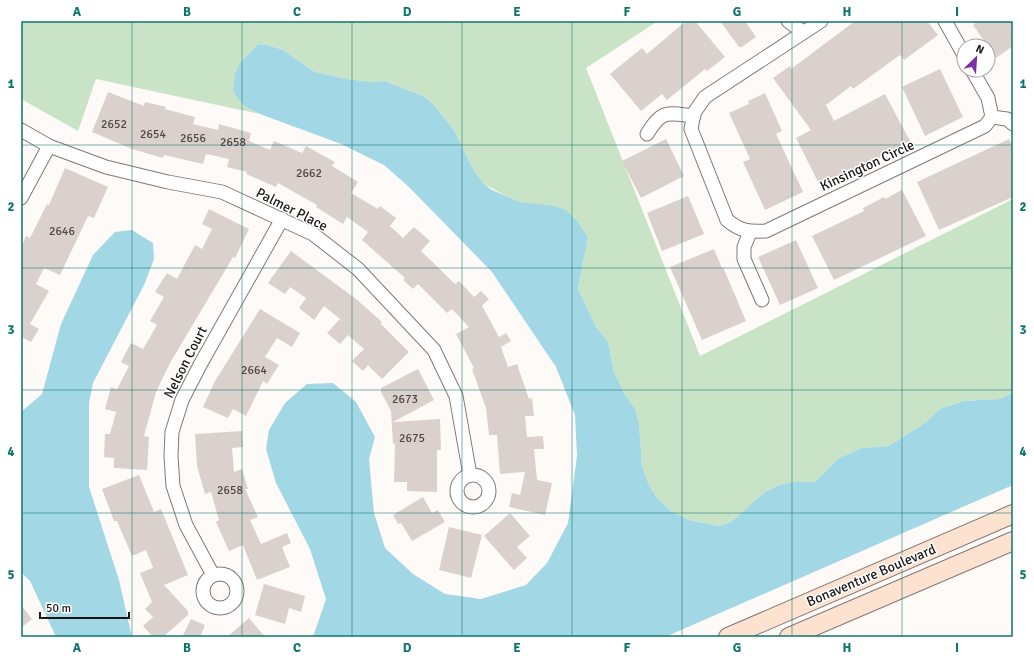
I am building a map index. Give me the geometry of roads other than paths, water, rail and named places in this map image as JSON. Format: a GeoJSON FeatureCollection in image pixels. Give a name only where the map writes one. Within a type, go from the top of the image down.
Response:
{"type":"FeatureCollection","features":[{"type":"Feature","properties":{"kind":"main road","name":"Bonaventure Boulevard"},"geometry":{"type":"LineString","coordinates":[[728,637],[1013,514]]}},
{"type":"Feature","properties":{"kind":"main road","name":"Bonaventure Boulevard"},"geometry":{"type":"LineString","coordinates":[[789,637],[1013,541]]}},
{"type":"Feature","properties":{"kind":"street"},"geometry":{"type":"LineString","coordinates":[[788,21],[803,26]]}},
{"type":"Feature","properties":{"kind":"street"},"geometry":{"type":"LineString","coordinates":[[762,300],[744,259],[744,247],[750,232],[737,228],[727,220],[691,129],[694,116],[705,97],[803,26],[821,21]]}},
{"type":"Feature","properties":{"kind":"street"},"geometry":{"type":"LineString","coordinates":[[945,21],[956,41]]}},
{"type":"Feature","properties":{"kind":"street"},"geometry":{"type":"LineString","coordinates":[[977,78],[988,98],[992,117],[1007,118],[1013,124]]}},
{"type":"Feature","properties":{"kind":"street"},"geometry":{"type":"LineString","coordinates":[[647,134],[656,120],[666,114],[694,116]]}},
{"type":"Feature","properties":{"kind":"street","name":"Kinsington Circle"},"geometry":{"type":"LineString","coordinates":[[750,232],[766,230],[985,126],[992,117]]}},
{"type":"Feature","properties":{"kind":"street","name":"Palmer Place"},"geometry":{"type":"LineString","coordinates":[[21,130],[49,146],[106,166],[168,182],[222,192],[313,234],[358,269],[434,350],[456,396],[470,475]]}},
{"type":"Feature","properties":{"kind":"street"},"geometry":{"type":"LineString","coordinates":[[21,198],[49,146]]}},
{"type":"Feature","properties":{"kind":"street","name":"Nelson Court"},"geometry":{"type":"LineString","coordinates":[[213,575],[186,525],[173,486],[171,456],[172,432],[182,400],[200,365],[282,219]]}},
{"type":"Feature","properties":{"kind":"water"},"geometry":{"type":"Polygon","coordinates":[[[258,44],[268,45],[283,50],[315,72],[347,79],[372,82],[385,81],[423,96],[434,105],[454,130],[474,171],[484,184],[492,190],[520,202],[554,206],[566,210],[578,222],[588,237],[578,289],[596,327],[608,342],[614,372],[625,395],[635,409],[639,423],[642,466],[649,485],[656,497],[671,511],[689,520],[719,526],[731,522],[765,492],[779,485],[792,482],[815,482],[839,458],[862,448],[889,446],[926,422],[940,409],[963,401],[1000,399],[1013,393],[1013,485],[665,637],[313,637],[326,599],[310,549],[276,483],[266,449],[269,430],[285,403],[307,384],[333,383],[356,402],[375,437],[369,459],[374,513],[385,548],[413,574],[445,594],[481,599],[526,585],[547,563],[568,523],[577,456],[575,415],[556,367],[492,272],[409,187],[384,165],[341,144],[260,114],[246,107],[239,100],[233,91],[235,74],[240,63],[258,44]]]}},
{"type":"Feature","properties":{"kind":"water"},"geometry":{"type":"Polygon","coordinates":[[[132,230],[153,243],[154,259],[144,285],[93,383],[89,403],[89,487],[119,580],[132,637],[56,637],[30,581],[21,572],[21,412],[42,394],[61,324],[93,255],[115,232],[132,230]]]}}]}
